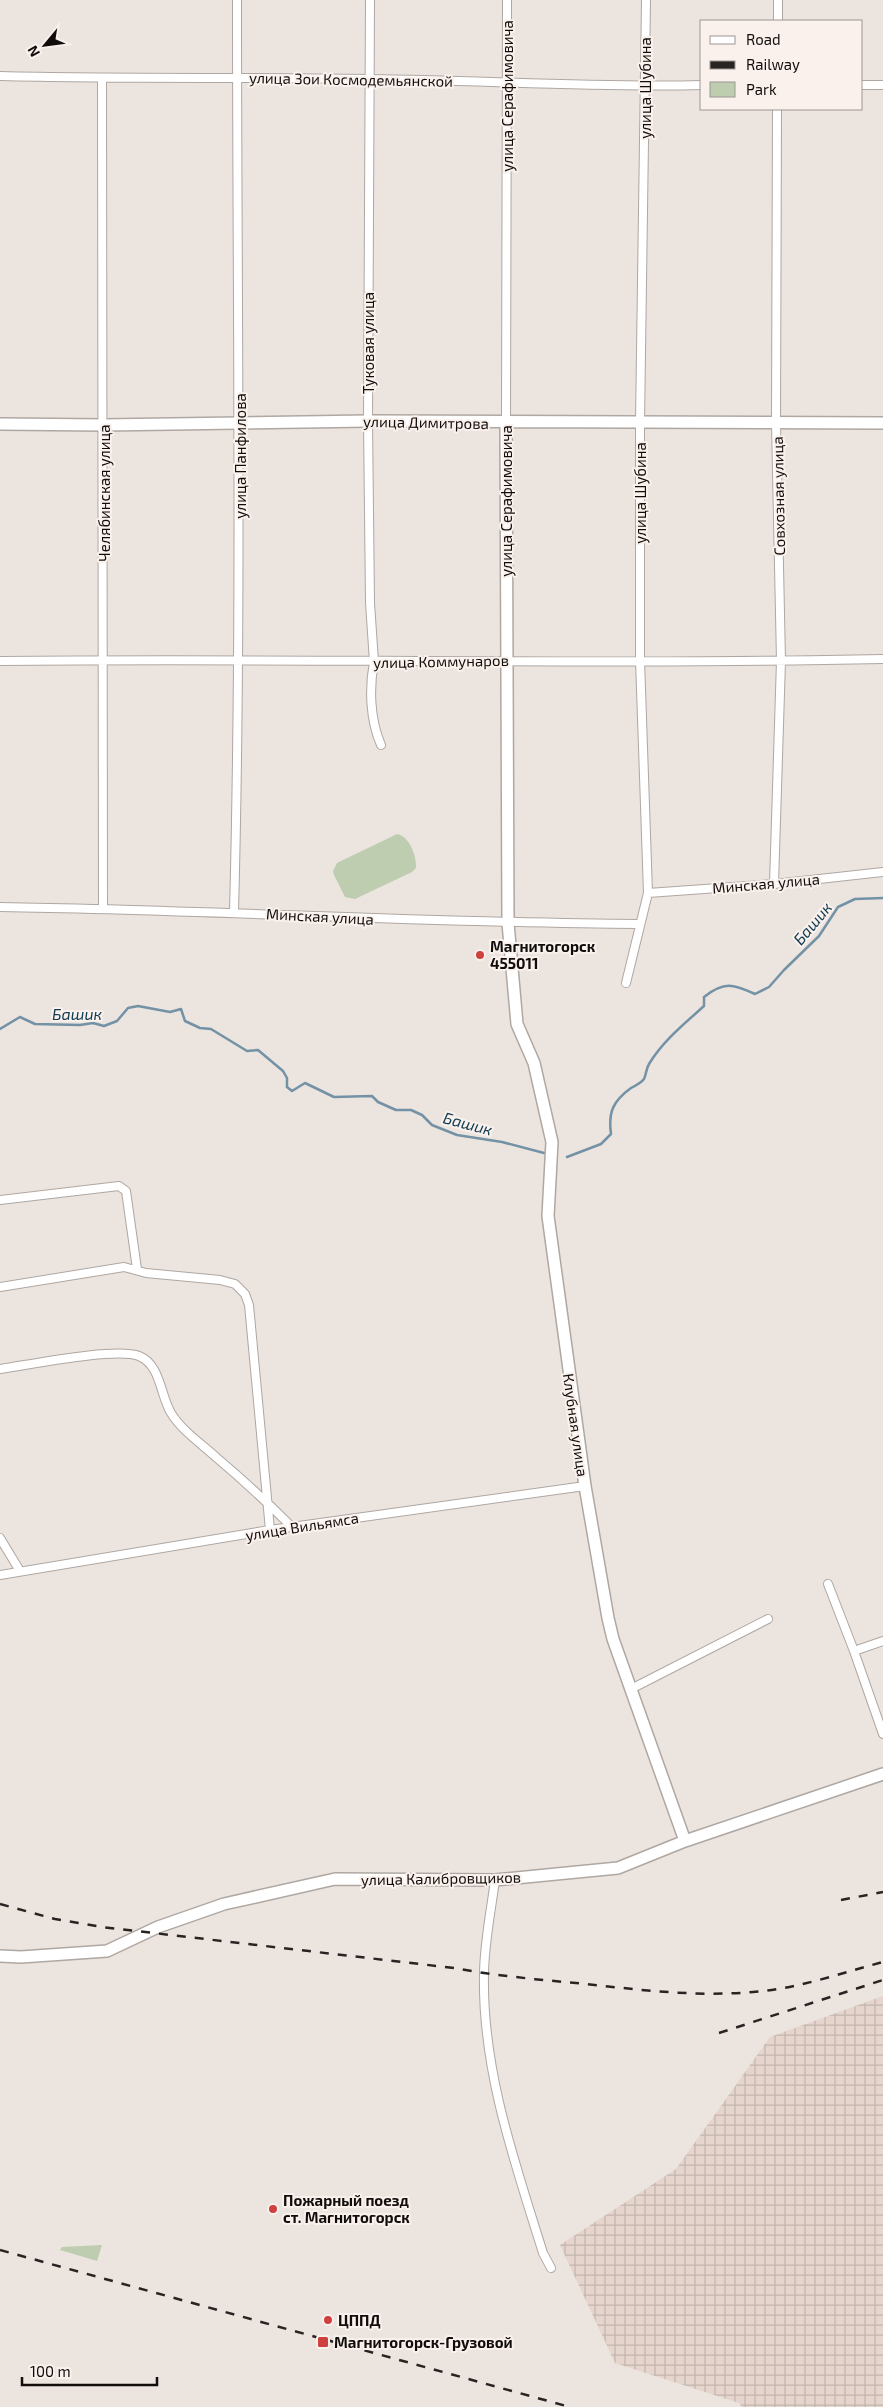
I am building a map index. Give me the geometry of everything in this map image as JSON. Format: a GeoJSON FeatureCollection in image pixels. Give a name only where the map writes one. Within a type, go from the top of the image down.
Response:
{"type":"FeatureCollection","features":[{"type":"Feature","properties":{"kind":"street","name":"улица Панфилова"},"geometry":{"type":"LineString","coordinates":[[234,912],[239,659],[240,424],[237,0]]}},
{"type":"Feature","properties":{"kind":"street","name":"Туковая улица"},"geometry":{"type":"LineString","coordinates":[[370,0],[368,421],[370,603],[374,662],[371,677],[373,728],[381,745]]}},
{"type":"Feature","properties":{"kind":"street","name":"улица Серафимовича"},"geometry":{"type":"LineString","coordinates":[[507,0],[505,660],[508,924],[514,1002]]}},
{"type":"Feature","properties":{"kind":"street","name":"улица Шубина"},"geometry":{"type":"LineString","coordinates":[[626,983],[648,892],[640,660],[640,423],[646,0]]}},
{"type":"Feature","properties":{"kind":"street"},"geometry":{"type":"LineString","coordinates":[[778,0],[778,20]]}},
{"type":"Feature","properties":{"kind":"street","name":"улица Зои Космодемьянской"},"geometry":{"type":"LineString","coordinates":[[0,76],[102,79],[370,79],[646,87],[700,85]]}},
{"type":"Feature","properties":{"kind":"street","name":"Челябинская улица"},"geometry":{"type":"LineString","coordinates":[[102,79],[104,425],[103,908]]}},
{"type":"Feature","properties":{"kind":"street"},"geometry":{"type":"LineString","coordinates":[[863,85],[883,86]]}},
{"type":"Feature","properties":{"kind":"street","name":"Совхозная улица"},"geometry":{"type":"LineString","coordinates":[[774,884],[781,661],[776,423],[777,110]]}},
{"type":"Feature","properties":{"kind":"street","name":"улица Димитрова"},"geometry":{"type":"LineString","coordinates":[[0,424],[240,424],[368,421],[883,423]]}},
{"type":"Feature","properties":{"kind":"street","name":"улица Коммунаров"},"geometry":{"type":"LineString","coordinates":[[0,661],[239,659],[374,662],[883,659]]}},
{"type":"Feature","properties":{"kind":"street","name":"Минская улица"},"geometry":{"type":"LineString","coordinates":[[648,892],[774,884],[883,872]]}},
{"type":"Feature","properties":{"kind":"street","name":"Минская улица"},"geometry":{"type":"LineString","coordinates":[[0,907],[234,912],[508,924],[640,924]]}},
{"type":"Feature","properties":{"kind":"street","name":"Клубная улица"},"geometry":{"type":"LineString","coordinates":[[514,1002],[517,1024],[534,1063],[552,1142],[548,1216],[585,1486],[613,1639],[685,1841]]}},
{"type":"Feature","properties":{"kind":"street"},"geometry":{"type":"LineString","coordinates":[[0,1200],[118,1186],[123,1187],[126,1191],[136,1270]]}},
{"type":"Feature","properties":{"kind":"street"},"geometry":{"type":"LineString","coordinates":[[0,1287],[124,1267],[146,1273],[220,1280],[234,1284],[245,1294],[249,1305],[270,1530]]}},
{"type":"Feature","properties":{"kind":"street"},"geometry":{"type":"LineString","coordinates":[[0,1369],[113,1353],[136,1355],[146,1359],[154,1368],[171,1413],[190,1434],[266,1500],[292,1527]]}},
{"type":"Feature","properties":{"kind":"street","name":"улица Вильямса"},"geometry":{"type":"LineString","coordinates":[[0,1576],[20,1571],[270,1530],[585,1486]]}},
{"type":"Feature","properties":{"kind":"street"},"geometry":{"type":"LineString","coordinates":[[0,1538],[20,1571]]}},
{"type":"Feature","properties":{"kind":"street"},"geometry":{"type":"LineString","coordinates":[[828,1584],[883,1734]]}},
{"type":"Feature","properties":{"kind":"street"},"geometry":{"type":"LineString","coordinates":[[631,1689],[768,1619]]}},
{"type":"Feature","properties":{"kind":"street"},"geometry":{"type":"LineString","coordinates":[[854,1651],[883,1641]]}},
{"type":"Feature","properties":{"kind":"street","name":"улица Калибровщиков"},"geometry":{"type":"LineString","coordinates":[[0,1956],[21,1957],[107,1951],[158,1927],[224,1904],[336,1878],[495,1880],[618,1868],[685,1841],[883,1774]]}},
{"type":"Feature","properties":{"kind":"street"},"geometry":{"type":"LineString","coordinates":[[495,1880],[484,1974],[490,2049],[510,2149],[543,2253],[551,2268]]}},
{"type":"Feature","properties":{"kind":"shaded area"},"geometry":{"type":"Polygon","coordinates":[[[883,1996],[883,2407],[742,2407],[739,2403],[615,2363],[560,2245],[676,2169],[770,2037],[883,1996]]]}},
{"type":"Feature","properties":{"kind":"green space"},"geometry":{"type":"Polygon","coordinates":[[[397,834],[409,842],[415,858],[416,868],[412,872],[355,899],[345,897],[333,871],[337,863],[397,834]]]}},
{"type":"Feature","properties":{"kind":"green space"},"geometry":{"type":"Polygon","coordinates":[[[102,2245],[97,2261],[60,2250],[62,2247],[102,2245]]]}},
{"type":"Feature","properties":{"kind":"waterway","name":"Башик"},"geometry":{"type":"LineString","coordinates":[[567,1157],[601,1144],[611,1134],[610,1119],[616,1102],[644,1079],[649,1064],[661,1048],[674,1033],[704,1006],[704,997],[723,986],[734,986],[755,994],[769,987],[819,936],[838,907],[855,899],[883,898]]}},
{"type":"Feature","properties":{"kind":"waterway","name":"Башик"},"geometry":{"type":"LineString","coordinates":[[0,1029],[20,1017],[35,1024],[80,1025],[93,1023],[104,1026],[117,1021],[128,1008],[138,1006],[170,1012],[181,1009],[185,1021],[200,1028],[211,1029],[247,1051],[258,1050],[283,1071],[287,1078],[287,1087],[292,1091],[305,1083],[334,1097],[372,1096],[378,1102],[396,1110],[411,1110],[422,1115],[432,1125],[457,1135],[502,1142],[544,1153]]}},
{"type":"Feature","properties":{"kind":"railway"},"geometry":{"type":"LineString","coordinates":[[841,1900],[883,1892]]}},
{"type":"Feature","properties":{"kind":"railway"},"geometry":{"type":"LineString","coordinates":[[0,1904],[55,1919],[102,1927],[454,1968],[520,1978],[669,1992],[711,1994],[786,1988],[883,1962]]}},
{"type":"Feature","properties":{"kind":"railway"},"geometry":{"type":"LineString","coordinates":[[719,2033],[883,1980]]}},
{"type":"Feature","properties":{"kind":"railway"},"geometry":{"type":"LineString","coordinates":[[0,2250],[570,2407]]}},
{"type":"Feature","properties":{"kind":"place","name":"Магнитогорск 455011"},"geometry":{"type":"Point","coordinates":[480,955]}},
{"type":"Feature","properties":{"kind":"place","name":"Пожарный поезд ст. Магнитогорск"},"geometry":{"type":"Point","coordinates":[273,2209]}},
{"type":"Feature","properties":{"kind":"place","name":"ЦППД"},"geometry":{"type":"Point","coordinates":[328,2320]}},
{"type":"Feature","properties":{"kind":"place","name":"Магнитогорск-Грузовой"},"geometry":{"type":"Point","coordinates":[323,2342]}}]}
